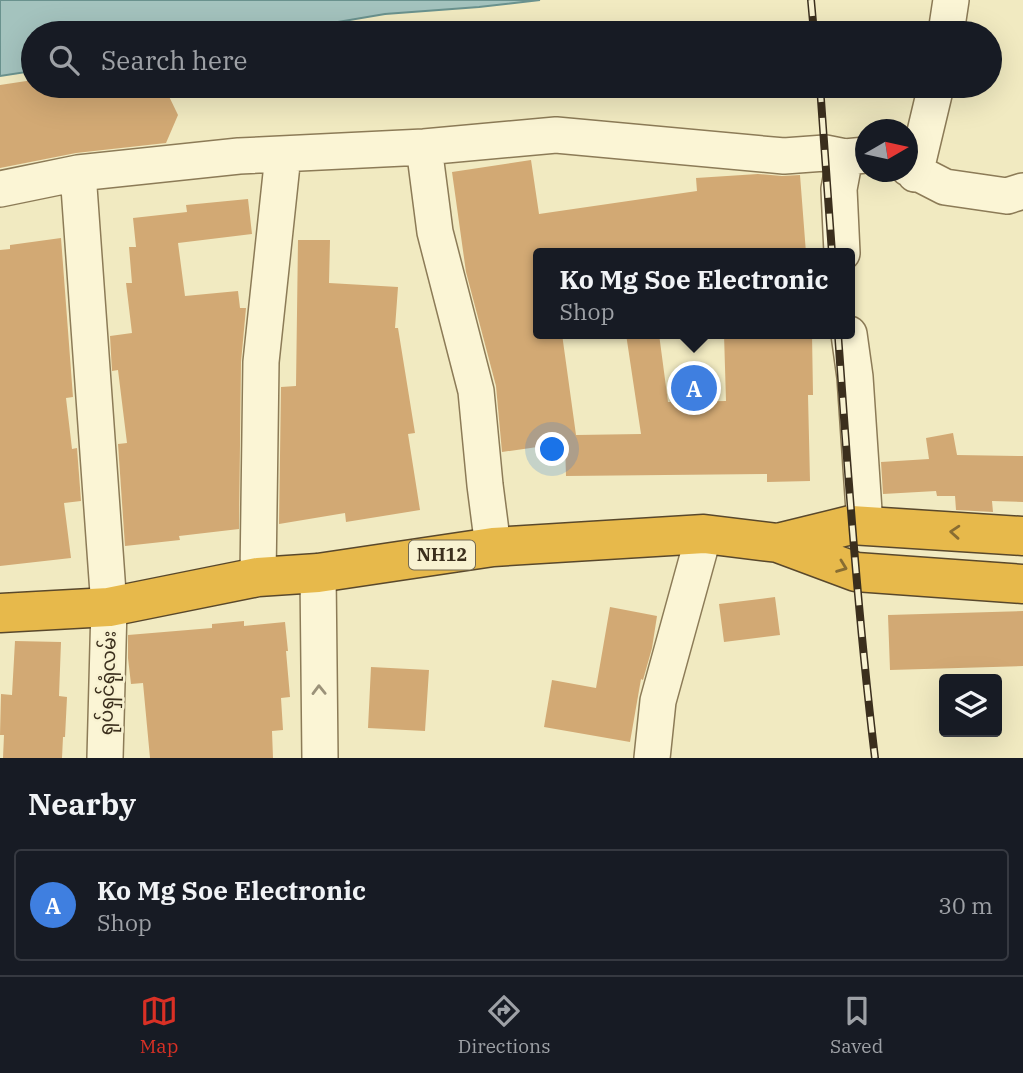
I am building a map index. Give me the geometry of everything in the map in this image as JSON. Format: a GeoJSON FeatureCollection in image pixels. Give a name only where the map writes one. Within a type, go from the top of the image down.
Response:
{"type":"FeatureCollection","features":[{"type":"Feature","properties":{"kind":"highway","name":"NH12"},"geometry":{"type":"LineString","coordinates":[[778,543],[851,525],[1023,536]]}},
{"type":"Feature","properties":{"kind":"highway","name":"NH12"},"geometry":{"type":"LineString","coordinates":[[0,613],[109,607],[258,577],[318,573],[493,547],[704,534],[778,543],[856,572],[1023,584]]}},
{"type":"Feature","properties":{"kind":"street"},"geometry":{"type":"LineString","coordinates":[[948,21],[951,0]]}},
{"type":"Feature","properties":{"kind":"street"},"geometry":{"type":"LineString","coordinates":[[918,147],[932,98]]}},
{"type":"Feature","properties":{"kind":"street"},"geometry":{"type":"LineString","coordinates":[[0,189],[78,173],[239,156],[424,148],[556,135],[784,156],[825,153],[855,156],[839,189],[842,248]]}},
{"type":"Feature","properties":{"kind":"street"},"geometry":{"type":"LineString","coordinates":[[424,148],[435,232],[475,391],[493,547]]}},
{"type":"Feature","properties":{"kind":"street"},"geometry":{"type":"LineString","coordinates":[[258,577],[261,362],[283,155]]}},
{"type":"Feature","properties":{"kind":"street","name":"ရုပ်ရှင်ရုံလမ်း"},"geometry":{"type":"LineString","coordinates":[[78,173],[109,607],[105,758]]}},
{"type":"Feature","properties":{"kind":"street"},"geometry":{"type":"LineString","coordinates":[[918,174],[945,187],[1007,196],[1023,191]]}},
{"type":"Feature","properties":{"kind":"street"},"geometry":{"type":"LineString","coordinates":[[850,339],[855,377],[865,526]]}},
{"type":"Feature","properties":{"kind":"street"},"geometry":{"type":"LineString","coordinates":[[652,758],[658,701],[704,534]]}},
{"type":"Feature","properties":{"kind":"street"},"geometry":{"type":"LineString","coordinates":[[318,573],[320,758]]}},
{"type":"Feature","properties":{"kind":"water"},"geometry":{"type":"Polygon","coordinates":[[[0,0],[540,0],[385,14],[344,21],[21,21],[21,73],[0,76],[0,0]]]}},
{"type":"Feature","properties":{"kind":"building"},"geometry":{"type":"Polygon","coordinates":[[[21,82],[21,98],[170,98],[178,115],[166,143],[76,153],[0,168],[0,85],[21,82]]]}},
{"type":"Feature","properties":{"kind":"building"},"geometry":{"type":"Polygon","coordinates":[[[531,160],[539,214],[697,191],[696,178],[758,174],[800,175],[806,248],[533,248],[533,339],[563,339],[576,435],[641,434],[627,339],[660,339],[668,402],[726,401],[724,339],[812,339],[813,395],[808,395],[810,481],[767,482],[767,474],[566,476],[565,443],[502,452],[496,386],[466,272],[452,172],[531,160]]]}},
{"type":"Feature","properties":{"kind":"building"},"geometry":{"type":"Polygon","coordinates":[[[248,199],[252,234],[178,243],[185,296],[238,291],[240,308],[246,308],[241,362],[239,529],[179,536],[180,540],[125,546],[118,444],[127,443],[118,370],[112,371],[110,336],[132,333],[126,283],[132,283],[129,247],[136,247],[133,218],[187,212],[186,205],[248,199]]]}},
{"type":"Feature","properties":{"kind":"building"},"geometry":{"type":"Polygon","coordinates":[[[61,238],[73,397],[66,398],[72,449],[77,448],[81,501],[64,503],[71,558],[0,566],[0,250],[10,249],[10,245],[61,238]]]}},
{"type":"Feature","properties":{"kind":"building"},"geometry":{"type":"Polygon","coordinates":[[[298,240],[330,240],[329,283],[398,287],[395,328],[398,328],[415,433],[408,434],[420,510],[346,522],[345,513],[279,524],[281,387],[296,386],[298,240]]]}},
{"type":"Feature","properties":{"kind":"building"},"geometry":{"type":"Polygon","coordinates":[[[953,433],[957,455],[1023,456],[1023,502],[992,501],[993,512],[956,510],[955,496],[937,496],[936,491],[883,494],[881,462],[929,459],[926,438],[953,433]]]}},
{"type":"Feature","properties":{"kind":"building"},"geometry":{"type":"Polygon","coordinates":[[[775,597],[780,635],[724,642],[719,604],[775,597]]]}},
{"type":"Feature","properties":{"kind":"building"},"geometry":{"type":"Polygon","coordinates":[[[610,607],[657,616],[652,648],[643,680],[641,679],[630,742],[544,727],[552,680],[596,688],[610,607]]]}},
{"type":"Feature","properties":{"kind":"building"},"geometry":{"type":"Polygon","coordinates":[[[1023,611],[1023,666],[890,670],[888,615],[1023,611]]]}},
{"type":"Feature","properties":{"kind":"building"},"geometry":{"type":"Polygon","coordinates":[[[244,621],[244,626],[285,622],[290,697],[281,698],[283,730],[272,731],[273,758],[150,758],[143,683],[131,684],[128,635],[212,628],[212,624],[244,621]]]}},
{"type":"Feature","properties":{"kind":"building"},"geometry":{"type":"Polygon","coordinates":[[[15,641],[61,642],[59,696],[67,697],[62,758],[3,758],[4,735],[0,735],[1,694],[12,695],[15,641]]]}},
{"type":"Feature","properties":{"kind":"building"},"geometry":{"type":"Polygon","coordinates":[[[371,667],[429,670],[425,731],[368,728],[371,667]]]}},
{"type":"Feature","properties":{"kind":"railway"},"geometry":{"type":"LineString","coordinates":[[811,0],[813,21]]}},
{"type":"Feature","properties":{"kind":"railway"},"geometry":{"type":"LineString","coordinates":[[821,98],[832,248]]}},
{"type":"Feature","properties":{"kind":"railway"},"geometry":{"type":"LineString","coordinates":[[838,339],[858,599],[875,758]]}},
{"type":"Feature","properties":{"kind":"place","name":"Ko Mg Soe Electronic"},"geometry":{"type":"Point","coordinates":[694,388]}}]}
